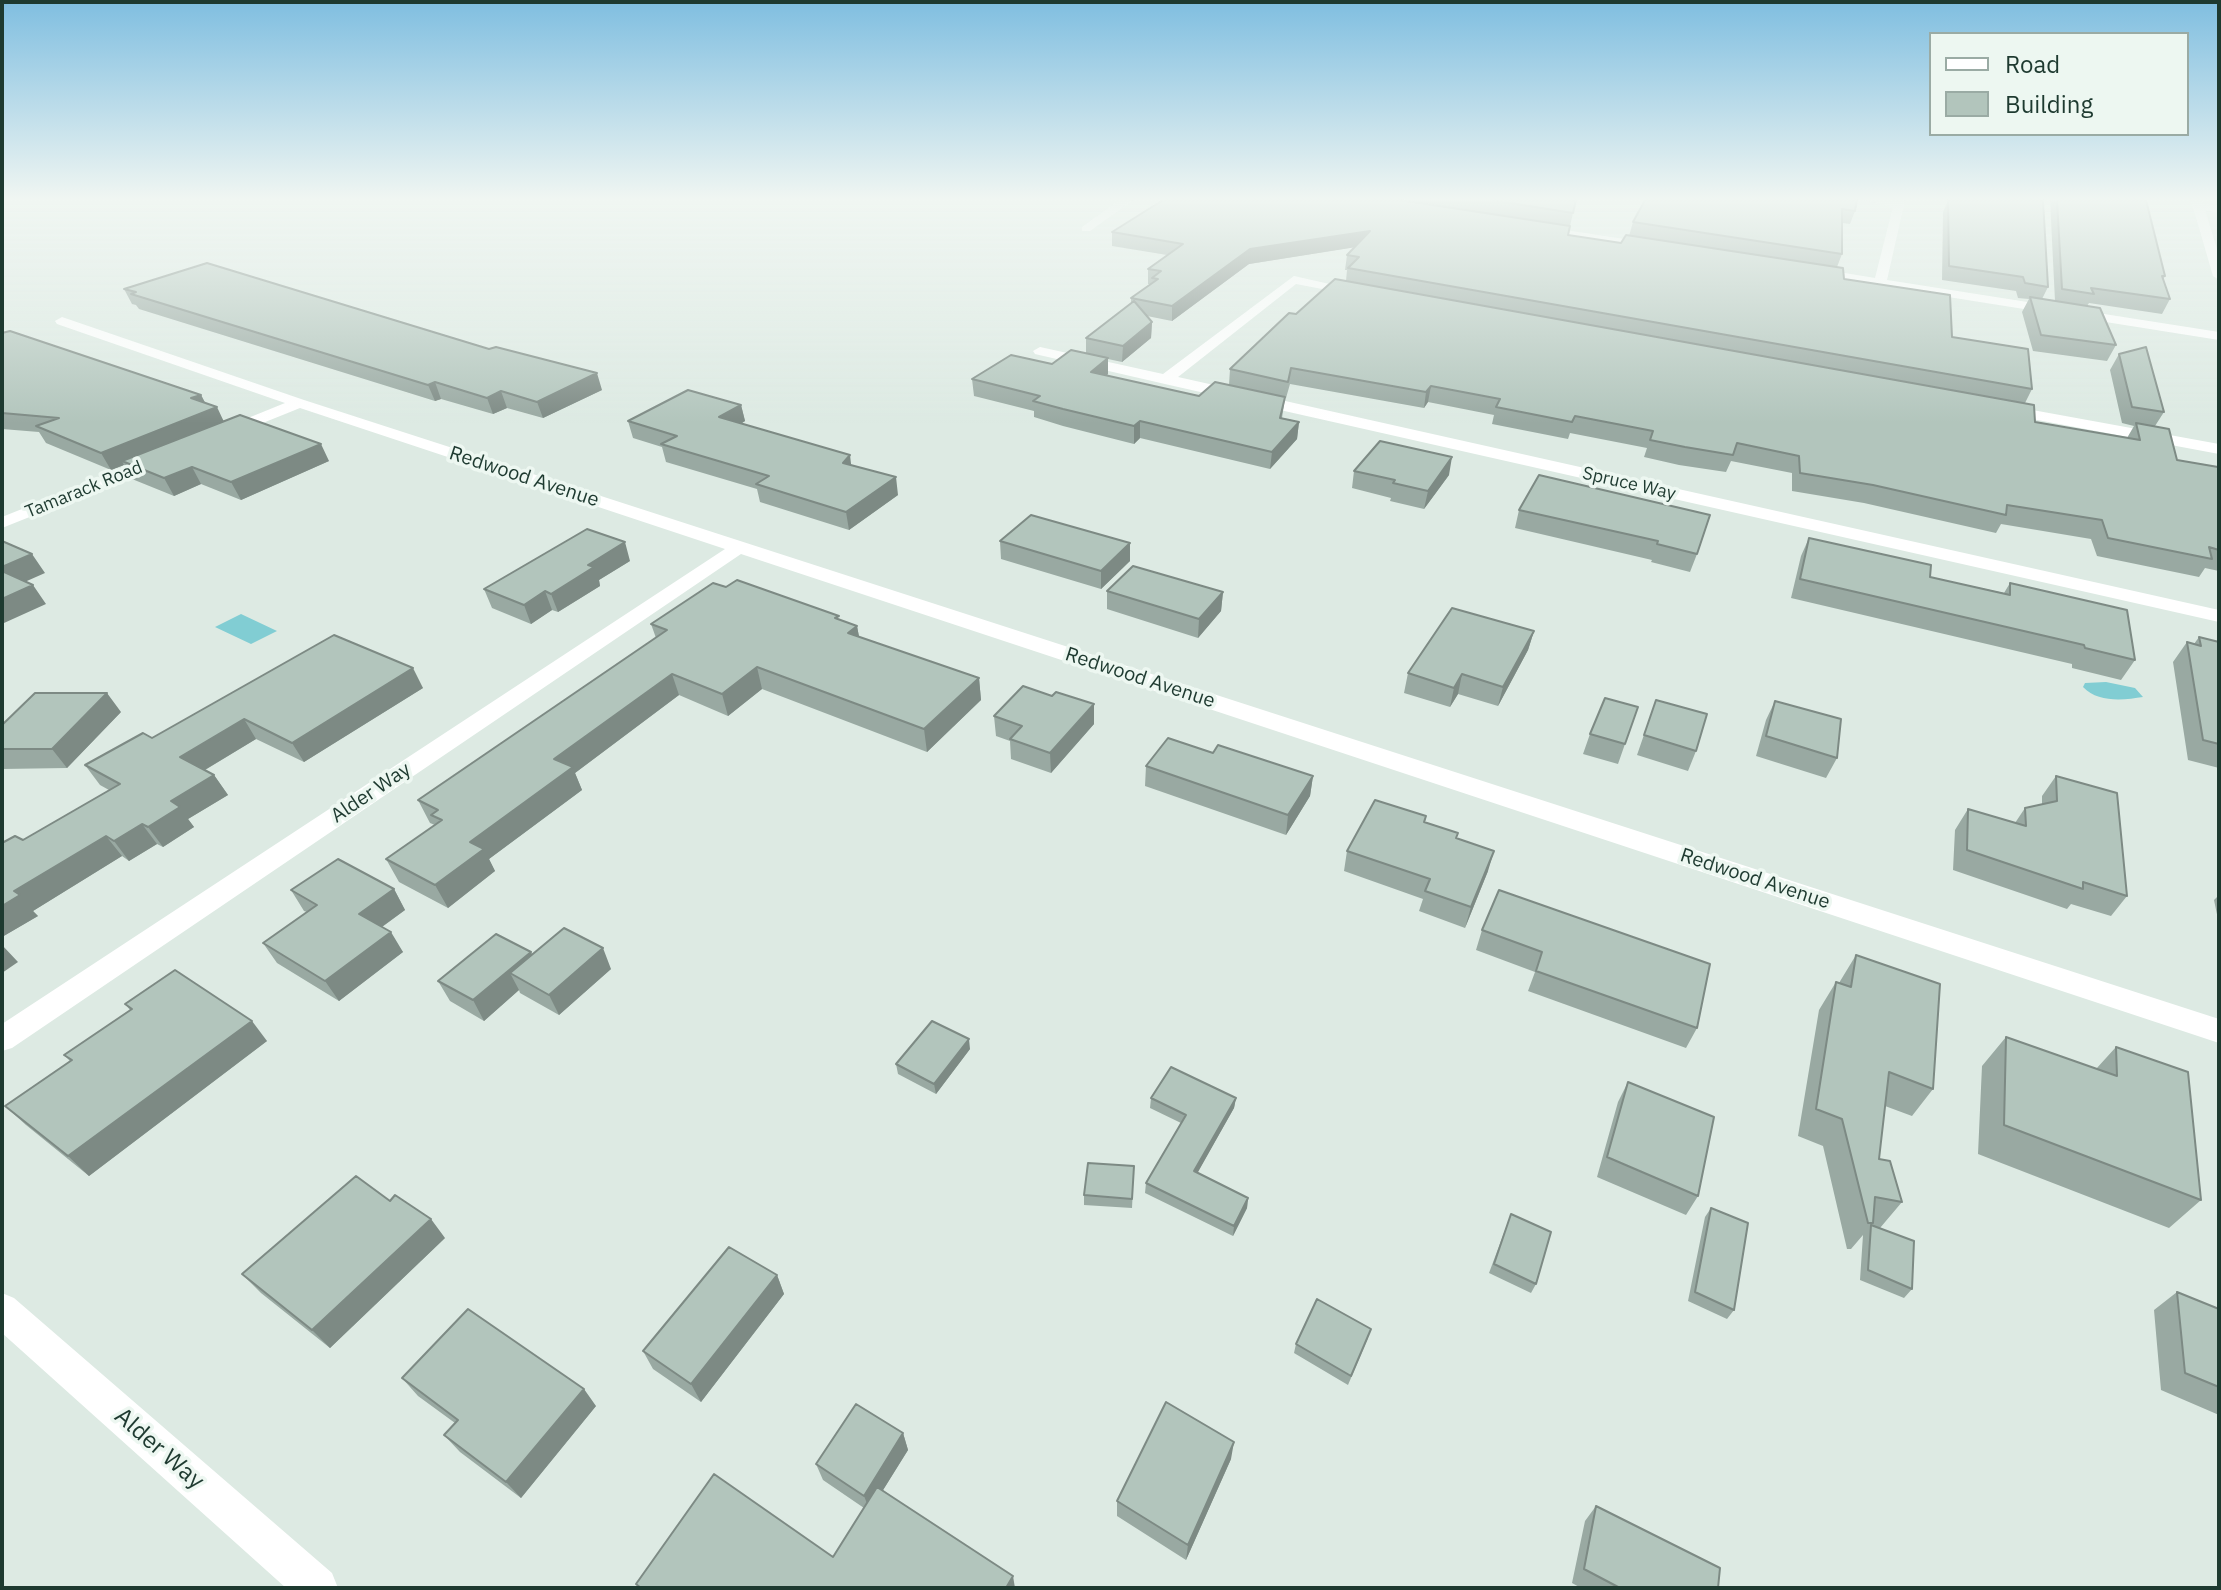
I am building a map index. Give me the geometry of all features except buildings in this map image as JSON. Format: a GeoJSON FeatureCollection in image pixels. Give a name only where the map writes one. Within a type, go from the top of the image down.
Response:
{"type":"FeatureCollection","features":[{"type":"Feature","properties":{"kind":"street"},"geometry":{"type":"LineString","coordinates":[[1829,274],[2219,336]]}},
{"type":"Feature","properties":{"kind":"street"},"geometry":{"type":"LineString","coordinates":[[1880,282],[1882,274]]}},
{"type":"Feature","properties":{"kind":"street"},"geometry":{"type":"LineString","coordinates":[[1165,380],[1294,280],[1372,294]]}},
{"type":"Feature","properties":{"kind":"street","name":"Redwood Avenue"},"geometry":{"type":"LineString","coordinates":[[62,321],[299,403],[2219,1031]]}},
{"type":"Feature","properties":{"kind":"street","name":"Spruce Way"},"geometry":{"type":"LineString","coordinates":[[1040,351],[2219,616]]}},
{"type":"Feature","properties":{"kind":"street"},"geometry":{"type":"LineString","coordinates":[[210,439],[299,403]]}},
{"type":"Feature","properties":{"kind":"street"},"geometry":{"type":"LineString","coordinates":[[1984,406],[2219,449]]}},
{"type":"Feature","properties":{"kind":"street","name":"Tamarack Road"},"geometry":{"type":"LineString","coordinates":[[2,523],[180,451]]}},
{"type":"Feature","properties":{"kind":"street","name":"Alder Way"},"geometry":{"type":"LineString","coordinates":[[2,1039],[740,547]]}},
{"type":"Feature","properties":{"kind":"street","name":"Alder Way"},"geometry":{"type":"LineString","coordinates":[[2,1310],[317,1588]]}},
{"type":"Feature","properties":{"kind":"water"},"geometry":{"type":"Polygon","coordinates":[[[241,614],[277,631],[251,644],[215,627],[241,614]]]}},
{"type":"Feature","properties":{"kind":"water"},"geometry":{"type":"Polygon","coordinates":[[[2106,682],[2135,688],[2143,697],[2104,698],[2083,687],[2085,683],[2106,682]]]}}]}
